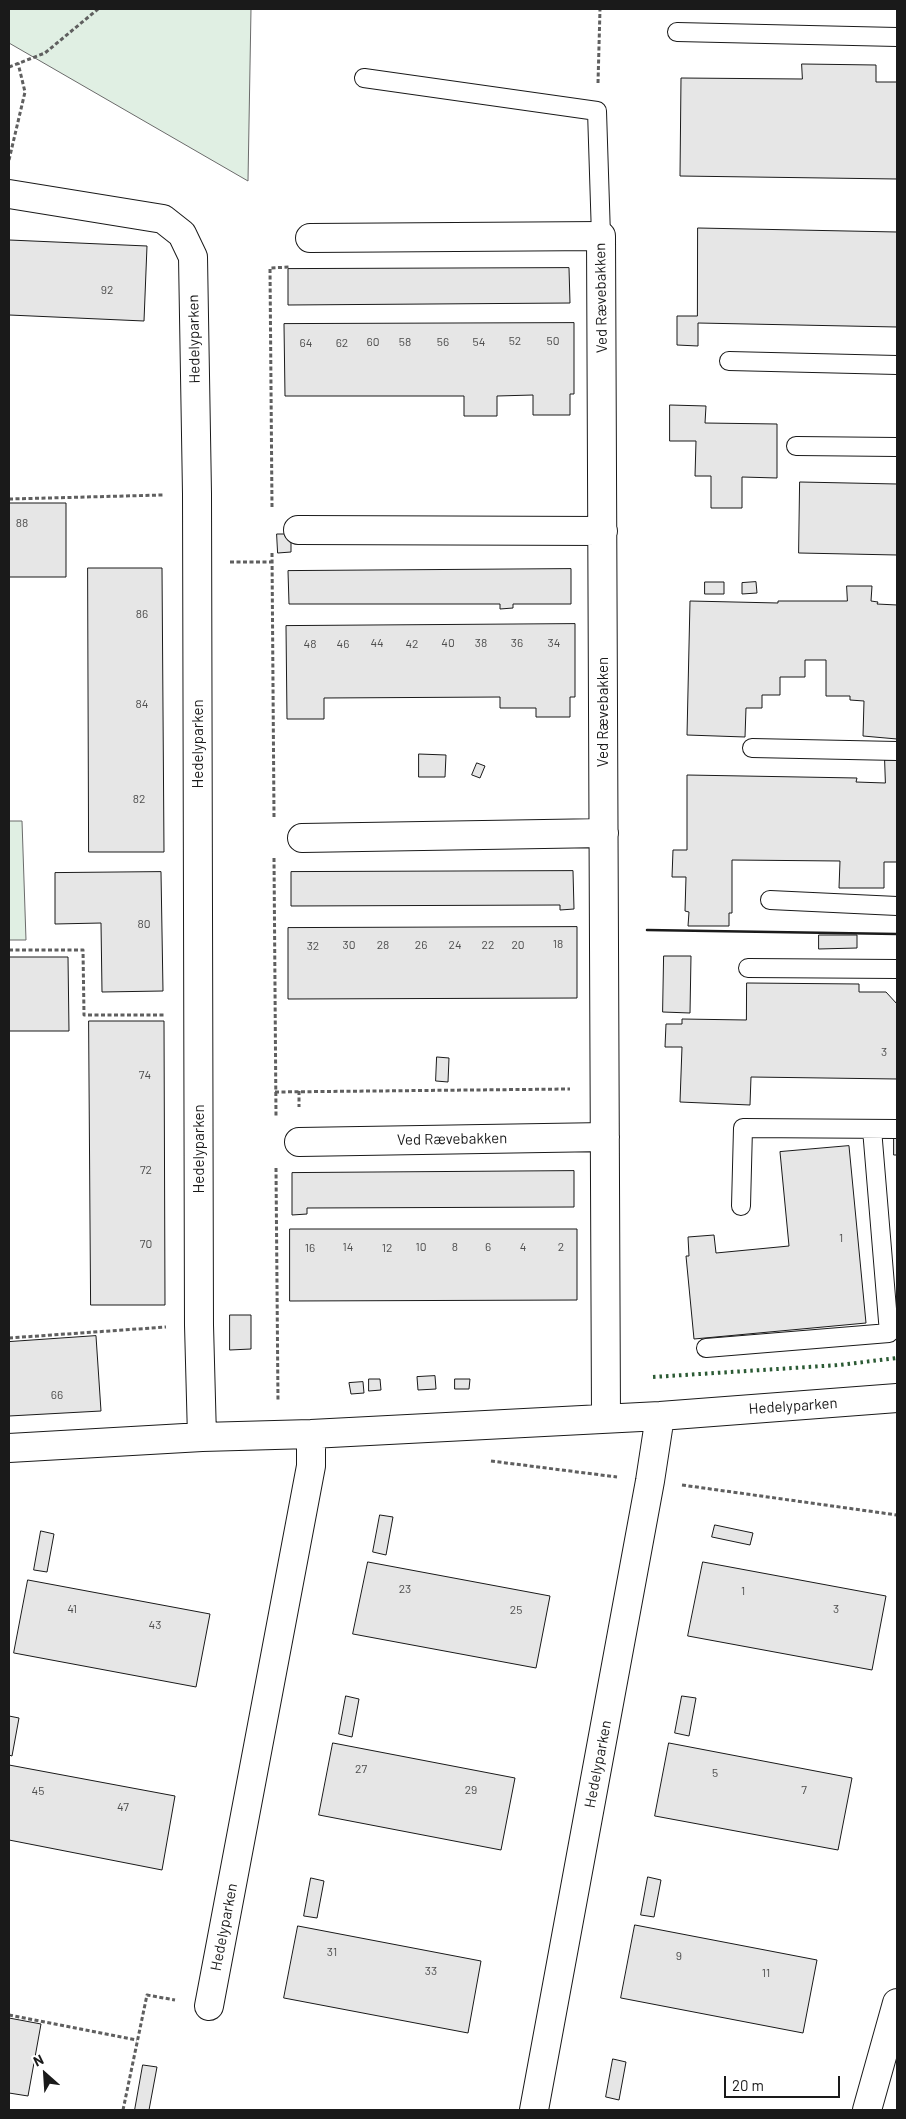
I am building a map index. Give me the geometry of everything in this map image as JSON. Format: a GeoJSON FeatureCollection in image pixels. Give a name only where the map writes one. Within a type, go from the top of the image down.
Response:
{"type":"FeatureCollection","features":[{"type":"Feature","properties":{"kind":"street","name":"Hedelyparken"},"geometry":{"type":"LineString","coordinates":[[9,194],[163,219],[182,234],[193,257],[197,494],[199,1325],[202,1437]]}},
{"type":"Feature","properties":{"kind":"street","name":"Ved Rævebakken"},"geometry":{"type":"LineString","coordinates":[[310,238],[601,236],[606,1418]]}},
{"type":"Feature","properties":{"kind":"street"},"geometry":{"type":"LineString","coordinates":[[298,530],[603,531]]}},
{"type":"Feature","properties":{"kind":"street"},"geometry":{"type":"LineString","coordinates":[[302,838],[604,833]]}},
{"type":"Feature","properties":{"kind":"street","name":"Ved Rævebakken"},"geometry":{"type":"LineString","coordinates":[[299,1142],[605,1137]]}},
{"type":"Feature","properties":{"kind":"street","name":"Hedelyparken"},"geometry":{"type":"LineString","coordinates":[[9,1448],[202,1437],[311,1434],[660,1416],[897,1398]]}},
{"type":"Feature","properties":{"kind":"street","name":"Hedelyparken"},"geometry":{"type":"LineString","coordinates":[[534,2110],[650,1481],[660,1416]]}},
{"type":"Feature","properties":{"kind":"street","name":"Hedelyparken"},"geometry":{"type":"LineString","coordinates":[[209,2006],[311,1466],[311,1434]]}},
{"type":"Feature","properties":{"kind":"street"},"geometry":{"type":"LineString","coordinates":[[867,2110],[897,2003]]}},
{"type":"Feature","properties":{"kind":"lane"},"geometry":{"type":"LineString","coordinates":[[677,32],[897,37]]}},
{"type":"Feature","properties":{"kind":"lane"},"geometry":{"type":"LineString","coordinates":[[364,78],[597,111],[601,236]]}},
{"type":"Feature","properties":{"kind":"lane"},"geometry":{"type":"LineString","coordinates":[[729,360],[897,365]]}},
{"type":"Feature","properties":{"kind":"lane"},"geometry":{"type":"LineString","coordinates":[[796,446],[897,447]]}},
{"type":"Feature","properties":{"kind":"lane"},"geometry":{"type":"LineString","coordinates":[[752,748],[897,752]]}},
{"type":"Feature","properties":{"kind":"lane"},"geometry":{"type":"LineString","coordinates":[[770,900],[897,906]]}},
{"type":"Feature","properties":{"kind":"lane"},"geometry":{"type":"LineString","coordinates":[[748,968],[897,969]]}},
{"type":"Feature","properties":{"kind":"lane"},"geometry":{"type":"LineString","coordinates":[[740,1206],[743,1128],[897,1129]]}},
{"type":"Feature","properties":{"kind":"lane"},"geometry":{"type":"LineString","coordinates":[[706,1348],[889,1333],[891,1278],[872,1129]]}},
{"type":"Feature","properties":{"kind":"path"},"geometry":{"type":"LineString","coordinates":[[9,67],[45,53],[98,9]]}},
{"type":"Feature","properties":{"kind":"path"},"geometry":{"type":"LineString","coordinates":[[597,111],[600,9]]}},
{"type":"Feature","properties":{"kind":"path"},"geometry":{"type":"LineString","coordinates":[[9,163],[25,92],[18,63]]}},
{"type":"Feature","properties":{"kind":"path"},"geometry":{"type":"LineString","coordinates":[[9,499],[197,494]]}},
{"type":"Feature","properties":{"kind":"path"},"geometry":{"type":"LineString","coordinates":[[197,562],[272,562]]}},
{"type":"Feature","properties":{"kind":"path"},"geometry":{"type":"LineString","coordinates":[[9,950],[83,950],[84,1015],[198,1015]]}},
{"type":"Feature","properties":{"kind":"path"},"geometry":{"type":"LineString","coordinates":[[276,1092],[605,1089]]}},
{"type":"Feature","properties":{"kind":"path"},"geometry":{"type":"LineString","coordinates":[[9,1338],[199,1325]]}},
{"type":"Feature","properties":{"kind":"path"},"geometry":{"type":"LineString","coordinates":[[487,1461],[897,1515]]}},
{"type":"Feature","properties":{"kind":"path"},"geometry":{"type":"LineString","coordinates":[[123,2110],[147,1995],[209,2006]]}},
{"type":"Feature","properties":{"kind":"path"},"geometry":{"type":"LineString","coordinates":[[9,2015],[137,2040]]}},
{"type":"Feature","properties":{"kind":"green space"},"geometry":{"type":"Polygon","coordinates":[[[9,9],[251,9],[248,181],[9,43],[9,9]]]}},
{"type":"Feature","properties":{"kind":"green space"},"geometry":{"type":"Polygon","coordinates":[[[9,821],[22,821],[26,940],[9,940],[9,821]]]}},
{"type":"Feature","properties":{"kind":"building"},"geometry":{"type":"Polygon","coordinates":[[[802,64],[876,65],[876,82],[897,82],[897,179],[680,176],[681,78],[802,79],[802,64]]]}},
{"type":"Feature","properties":{"kind":"building"},"geometry":{"type":"Polygon","coordinates":[[[698,228],[897,232],[897,327],[698,323],[698,346],[677,345],[677,316],[697,316],[698,228]]]}},
{"type":"Feature","properties":{"kind":"building"},"geometry":{"type":"Polygon","coordinates":[[[9,240],[147,246],[144,321],[9,315],[9,240]]]}},
{"type":"Feature","properties":{"kind":"building"},"geometry":{"type":"Polygon","coordinates":[[[569,268],[570,303],[288,305],[288,269],[569,268]]]}},
{"type":"Feature","properties":{"kind":"building"},"geometry":{"type":"Polygon","coordinates":[[[574,323],[574,394],[570,394],[570,415],[533,415],[533,395],[497,396],[497,416],[464,416],[464,396],[285,396],[284,324],[574,323]]]}},
{"type":"Feature","properties":{"kind":"building"},"geometry":{"type":"Polygon","coordinates":[[[670,405],[706,406],[705,423],[777,424],[777,478],[742,477],[742,508],[711,508],[711,476],[695,476],[696,441],[670,441],[670,405]]]}},
{"type":"Feature","properties":{"kind":"building"},"geometry":{"type":"Polygon","coordinates":[[[800,482],[897,484],[897,555],[799,553],[800,482]]]}},
{"type":"Feature","properties":{"kind":"building"},"geometry":{"type":"Polygon","coordinates":[[[9,503],[66,503],[66,577],[9,577],[9,503]]]}},
{"type":"Feature","properties":{"kind":"building"},"geometry":{"type":"Polygon","coordinates":[[[277,534],[291,534],[291,552],[278,553],[277,534]]]}},
{"type":"Feature","properties":{"kind":"building"},"geometry":{"type":"Polygon","coordinates":[[[88,568],[162,568],[164,852],[89,852],[88,568]]]}},
{"type":"Feature","properties":{"kind":"building"},"geometry":{"type":"Polygon","coordinates":[[[571,569],[571,604],[513,604],[513,608],[500,609],[500,604],[289,604],[288,571],[571,569]]]}},
{"type":"Feature","properties":{"kind":"building"},"geometry":{"type":"Polygon","coordinates":[[[705,582],[724,582],[724,594],[705,594],[705,582]]]}},
{"type":"Feature","properties":{"kind":"building"},"geometry":{"type":"Polygon","coordinates":[[[756,582],[757,593],[742,594],[742,583],[756,582]]]}},
{"type":"Feature","properties":{"kind":"building"},"geometry":{"type":"Polygon","coordinates":[[[847,586],[872,586],[871,601],[878,602],[877,604],[897,605],[897,739],[863,736],[864,701],[850,700],[850,696],[826,696],[826,660],[805,660],[805,677],[780,677],[780,695],[762,695],[762,708],[746,708],[745,737],[687,735],[690,601],[778,603],[778,601],[847,601],[847,586]]]}},
{"type":"Feature","properties":{"kind":"building"},"geometry":{"type":"Polygon","coordinates":[[[575,624],[575,697],[570,697],[570,717],[536,717],[536,708],[500,708],[500,697],[324,698],[324,719],[287,719],[286,626],[575,624]]]}},
{"type":"Feature","properties":{"kind":"building"},"geometry":{"type":"Polygon","coordinates":[[[419,754],[446,755],[445,777],[419,777],[419,754]]]}},
{"type":"Feature","properties":{"kind":"building"},"geometry":{"type":"Polygon","coordinates":[[[885,760],[897,760],[897,862],[884,862],[884,888],[839,888],[840,861],[732,860],[732,913],[729,913],[729,926],[688,926],[689,912],[685,911],[686,877],[672,877],[673,850],[687,850],[687,775],[857,778],[856,782],[885,783],[885,760]]]}},
{"type":"Feature","properties":{"kind":"building"},"geometry":{"type":"Polygon","coordinates":[[[477,763],[485,766],[480,778],[472,775],[477,763]]]}},
{"type":"Feature","properties":{"kind":"building"},"geometry":{"type":"Polygon","coordinates":[[[573,871],[574,909],[560,910],[560,905],[291,906],[291,872],[573,871]]]}},
{"type":"Feature","properties":{"kind":"building"},"geometry":{"type":"Polygon","coordinates":[[[161,872],[163,991],[102,992],[101,923],[55,924],[55,873],[161,872]]]}},
{"type":"Feature","properties":{"kind":"building"},"geometry":{"type":"Polygon","coordinates":[[[577,927],[577,998],[288,999],[288,928],[577,927]]]}},
{"type":"Feature","properties":{"kind":"building"},"geometry":{"type":"Polygon","coordinates":[[[819,935],[857,935],[857,948],[819,949],[819,935]]]}},
{"type":"Feature","properties":{"kind":"building"},"geometry":{"type":"Polygon","coordinates":[[[664,956],[691,956],[690,1013],[663,1012],[664,956]]]}},
{"type":"Feature","properties":{"kind":"building"},"geometry":{"type":"Polygon","coordinates":[[[9,957],[68,957],[69,1031],[9,1031],[9,957]]]}},
{"type":"Feature","properties":{"kind":"building"},"geometry":{"type":"Polygon","coordinates":[[[747,983],[859,984],[859,992],[886,992],[897,1004],[897,1079],[751,1077],[750,1105],[680,1102],[682,1047],[665,1047],[666,1024],[682,1024],[682,1019],[746,1020],[747,983]]]}},
{"type":"Feature","properties":{"kind":"building"},"geometry":{"type":"Polygon","coordinates":[[[89,1021],[164,1021],[165,1305],[91,1305],[89,1021]]]}},
{"type":"Feature","properties":{"kind":"building"},"geometry":{"type":"Polygon","coordinates":[[[437,1057],[449,1058],[448,1082],[436,1081],[437,1057]]]}},
{"type":"Feature","properties":{"kind":"building"},"geometry":{"type":"Polygon","coordinates":[[[894,1133],[897,1133],[897,1155],[894,1155],[894,1133]]]}},
{"type":"Feature","properties":{"kind":"building"},"geometry":{"type":"Polygon","coordinates":[[[849,1146],[866,1323],[694,1339],[686,1256],[689,1256],[688,1237],[714,1235],[716,1253],[789,1246],[780,1152],[849,1146]]]}},
{"type":"Feature","properties":{"kind":"building"},"geometry":{"type":"Polygon","coordinates":[[[574,1171],[574,1207],[307,1208],[307,1214],[292,1215],[292,1173],[574,1171]]]}},
{"type":"Feature","properties":{"kind":"building"},"geometry":{"type":"Polygon","coordinates":[[[290,1229],[577,1229],[577,1300],[290,1301],[290,1229]]]}},
{"type":"Feature","properties":{"kind":"building"},"geometry":{"type":"Polygon","coordinates":[[[230,1315],[251,1315],[251,1349],[230,1350],[230,1315]]]}},
{"type":"Feature","properties":{"kind":"building"},"geometry":{"type":"Polygon","coordinates":[[[96,1336],[101,1411],[9,1416],[9,1342],[96,1336]]]}},
{"type":"Feature","properties":{"kind":"building"},"geometry":{"type":"Polygon","coordinates":[[[435,1376],[436,1389],[418,1390],[417,1377],[435,1376]]]}},
{"type":"Feature","properties":{"kind":"building"},"geometry":{"type":"Polygon","coordinates":[[[369,1379],[380,1379],[381,1390],[369,1391],[369,1379]]]}},
{"type":"Feature","properties":{"kind":"building"},"geometry":{"type":"Polygon","coordinates":[[[455,1379],[470,1379],[469,1389],[455,1389],[455,1379]]]}},
{"type":"Feature","properties":{"kind":"building"},"geometry":{"type":"Polygon","coordinates":[[[363,1382],[364,1393],[351,1394],[349,1383],[363,1382]]]}},
{"type":"Feature","properties":{"kind":"building"},"geometry":{"type":"Polygon","coordinates":[[[380,1515],[393,1517],[386,1555],[373,1552],[380,1515]]]}},
{"type":"Feature","properties":{"kind":"building"},"geometry":{"type":"Polygon","coordinates":[[[715,1525],[753,1533],[750,1545],[712,1537],[715,1525]]]}},
{"type":"Feature","properties":{"kind":"building"},"geometry":{"type":"Polygon","coordinates":[[[41,1531],[54,1534],[47,1572],[34,1570],[41,1531]]]}},
{"type":"Feature","properties":{"kind":"building"},"geometry":{"type":"Polygon","coordinates":[[[368,1562],[550,1596],[536,1668],[353,1634],[368,1562]]]}},
{"type":"Feature","properties":{"kind":"building"},"geometry":{"type":"Polygon","coordinates":[[[703,1562],[886,1596],[872,1670],[688,1636],[703,1562]]]}},
{"type":"Feature","properties":{"kind":"building"},"geometry":{"type":"Polygon","coordinates":[[[28,1580],[210,1614],[196,1687],[14,1653],[28,1580]]]}},
{"type":"Feature","properties":{"kind":"building"},"geometry":{"type":"Polygon","coordinates":[[[346,1696],[359,1699],[352,1737],[339,1734],[346,1696]]]}},
{"type":"Feature","properties":{"kind":"building"},"geometry":{"type":"Polygon","coordinates":[[[682,1696],[696,1698],[689,1736],[675,1733],[682,1696]]]}},
{"type":"Feature","properties":{"kind":"building"},"geometry":{"type":"Polygon","coordinates":[[[9,1716],[19,1718],[12,1756],[9,1755],[9,1716]]]}},
{"type":"Feature","properties":{"kind":"building"},"geometry":{"type":"Polygon","coordinates":[[[333,1743],[515,1778],[501,1850],[319,1815],[333,1743]]]}},
{"type":"Feature","properties":{"kind":"building"},"geometry":{"type":"Polygon","coordinates":[[[669,1743],[852,1778],[838,1850],[655,1816],[669,1743]]]}},
{"type":"Feature","properties":{"kind":"building"},"geometry":{"type":"Polygon","coordinates":[[[9,1765],[175,1796],[162,1870],[9,1840],[9,1765]]]}},
{"type":"Feature","properties":{"kind":"building"},"geometry":{"type":"Polygon","coordinates":[[[648,1877],[661,1880],[654,1917],[641,1915],[648,1877]]]}},
{"type":"Feature","properties":{"kind":"building"},"geometry":{"type":"Polygon","coordinates":[[[311,1878],[324,1881],[317,1918],[304,1916],[311,1878]]]}},
{"type":"Feature","properties":{"kind":"building"},"geometry":{"type":"Polygon","coordinates":[[[635,1925],[817,1960],[803,2033],[621,1998],[635,1925]]]}},
{"type":"Feature","properties":{"kind":"building"},"geometry":{"type":"Polygon","coordinates":[[[298,1926],[481,1961],[468,2033],[284,1998],[298,1926]]]}},
{"type":"Feature","properties":{"kind":"building"},"geometry":{"type":"Polygon","coordinates":[[[9,2018],[41,2024],[28,2096],[9,2093],[9,2018]]]}},
{"type":"Feature","properties":{"kind":"building"},"geometry":{"type":"Polygon","coordinates":[[[613,2059],[626,2062],[619,2100],[606,2097],[613,2059]]]}},
{"type":"Feature","properties":{"kind":"building"},"geometry":{"type":"Polygon","coordinates":[[[143,2065],[157,2067],[149,2110],[135,2110],[143,2065]]]}},
{"type":"Feature","properties":{"kind":"hedge"},"geometry":{"type":"LineString","coordinates":[[653,1377],[839,1365],[897,1358]]}},
{"type":"Feature","properties":{"kind":"wall"},"geometry":{"type":"LineString","coordinates":[[647,930],[897,934]]}}]}
